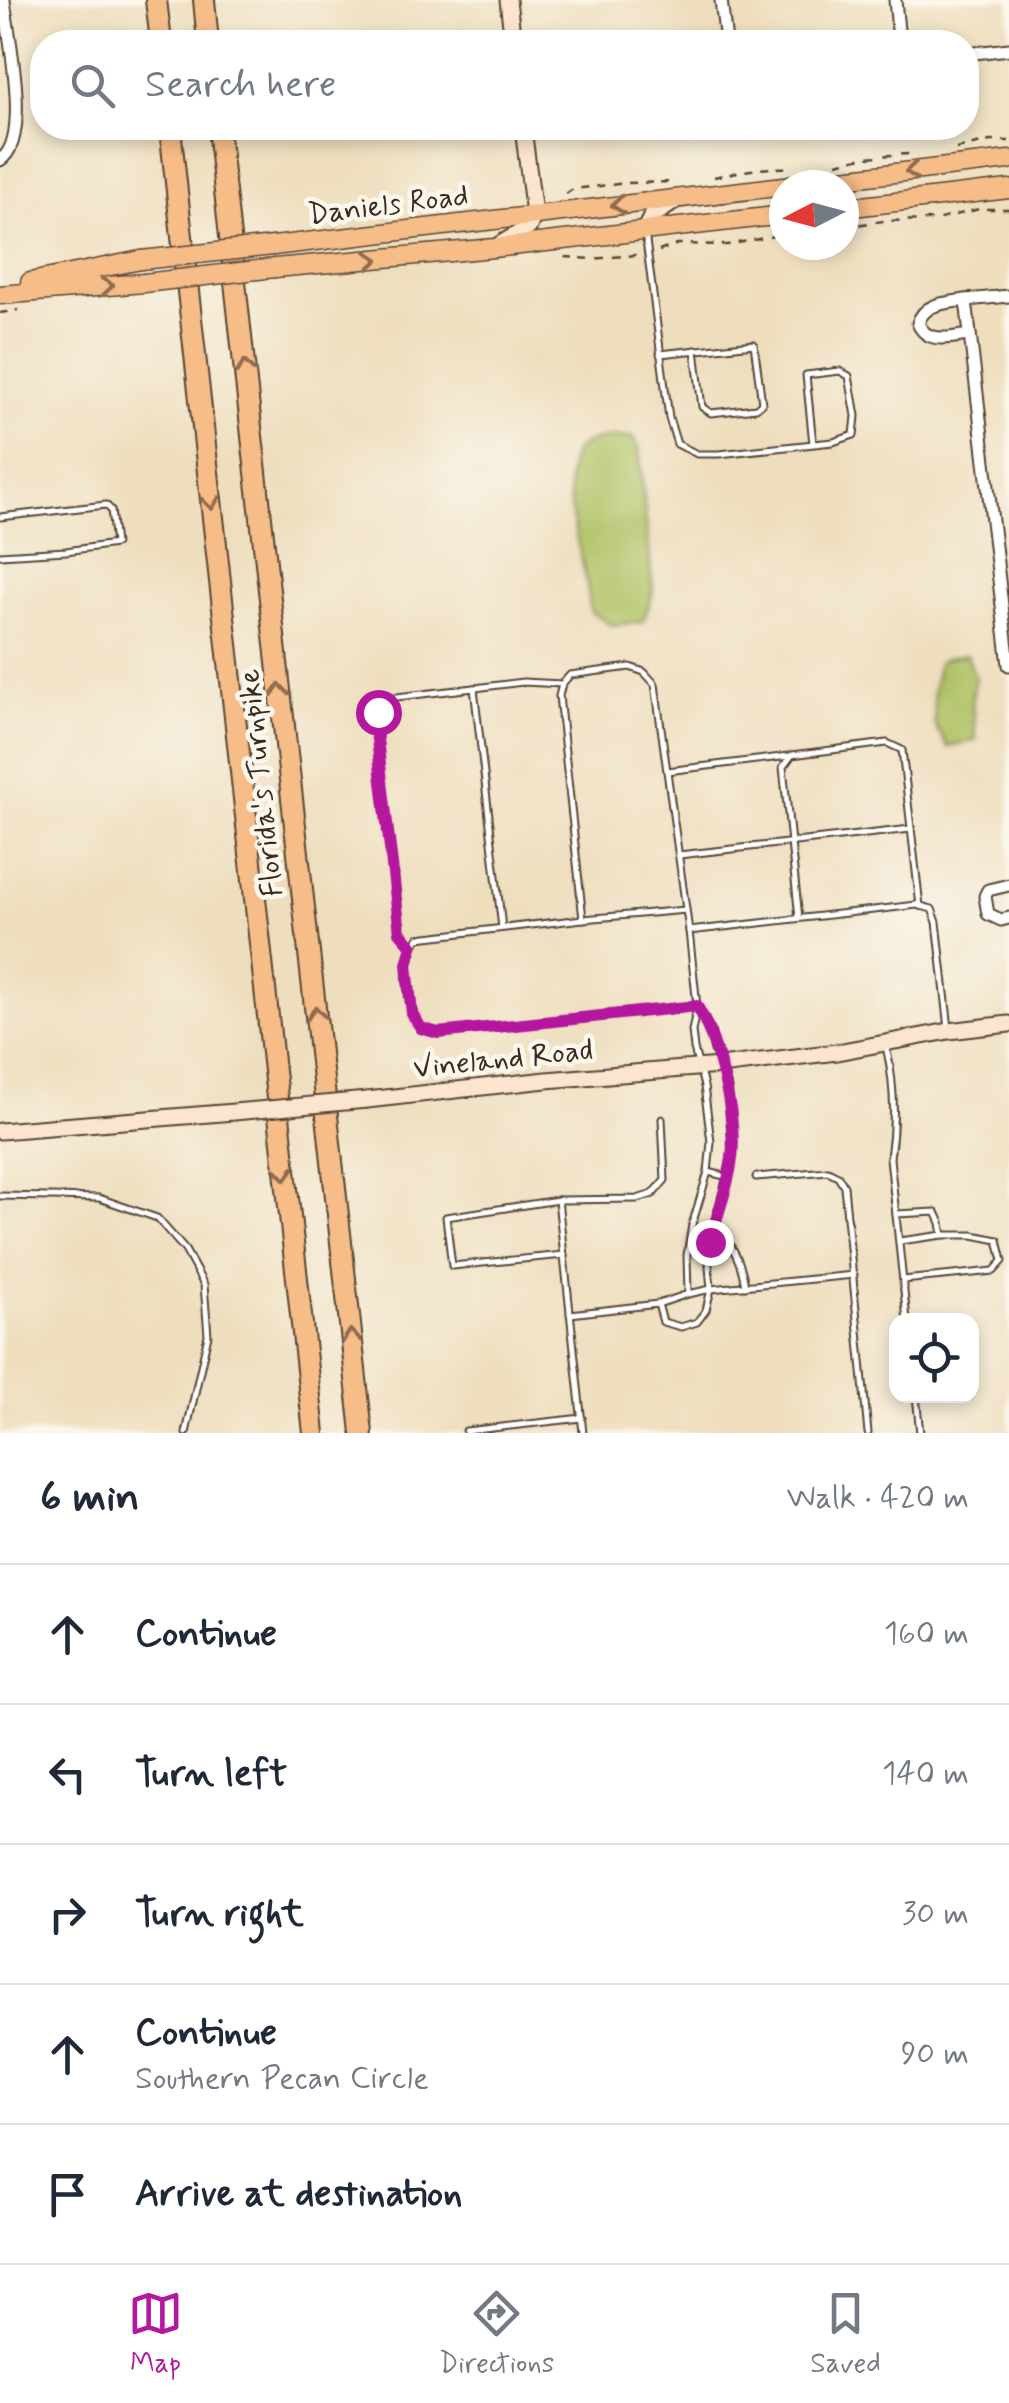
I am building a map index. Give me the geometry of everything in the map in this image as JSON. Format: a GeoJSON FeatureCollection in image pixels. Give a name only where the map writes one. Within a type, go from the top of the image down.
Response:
{"type":"FeatureCollection","features":[{"type":"Feature","properties":{"kind":"highway"},"geometry":{"type":"LineString","coordinates":[[156,0],[160,30]]}},
{"type":"Feature","properties":{"kind":"highway"},"geometry":{"type":"LineString","coordinates":[[204,0],[207,30]]}},
{"type":"Feature","properties":{"kind":"highway","name":"Florida's Turnpike"},"geometry":{"type":"LineString","coordinates":[[171,140],[314,1433]]}},
{"type":"Feature","properties":{"kind":"highway","name":"Florida's Turnpike"},"geometry":{"type":"LineString","coordinates":[[219,140],[362,1433]]}},
{"type":"Feature","properties":{"kind":"main road"},"geometry":{"type":"LineString","coordinates":[[508,0],[512,30]]}},
{"type":"Feature","properties":{"kind":"main road"},"geometry":{"type":"LineString","coordinates":[[494,248],[528,227],[534,214],[525,140]]}},
{"type":"Feature","properties":{"kind":"main road","name":"Daniels Road"},"geometry":{"type":"LineString","coordinates":[[859,177],[1009,160]]}},
{"type":"Feature","properties":{"kind":"main road","name":"Daniels Road"},"geometry":{"type":"LineString","coordinates":[[0,291],[141,260],[769,187]]}},
{"type":"Feature","properties":{"kind":"main road"},"geometry":{"type":"LineString","coordinates":[[859,206],[1009,189]]}},
{"type":"Feature","properties":{"kind":"main road"},"geometry":{"type":"LineString","coordinates":[[644,230],[660,208],[682,197]]}},
{"type":"Feature","properties":{"kind":"main road","name":"Daniels Road"},"geometry":{"type":"LineString","coordinates":[[0,291],[144,283],[769,217]]}},
{"type":"Feature","properties":{"kind":"main road","name":"Vineland Road"},"geometry":{"type":"LineString","coordinates":[[0,1132],[698,1069],[837,1052],[1009,1024]]}},
{"type":"Feature","properties":{"kind":"street"},"geometry":{"type":"LineString","coordinates":[[0,160],[8,155],[16,139],[18,115],[4,0]]}},
{"type":"Feature","properties":{"kind":"street"},"geometry":{"type":"LineString","coordinates":[[721,0],[725,30]]}},
{"type":"Feature","properties":{"kind":"street"},"geometry":{"type":"LineString","coordinates":[[895,0],[898,30]]}},
{"type":"Feature","properties":{"kind":"street"},"geometry":{"type":"LineString","coordinates":[[979,52],[1009,49]]}},
{"type":"Feature","properties":{"kind":"street"},"geometry":{"type":"LineString","coordinates":[[970,335],[928,337],[918,323],[921,314],[932,306],[1009,296]]}},
{"type":"Feature","properties":{"kind":"street"},"geometry":{"type":"LineString","coordinates":[[966,300],[1003,565],[1009,665]]}},
{"type":"Feature","properties":{"kind":"street"},"geometry":{"type":"LineString","coordinates":[[1009,885],[988,890],[985,896],[988,914],[1002,920],[1009,918]]}},
{"type":"Feature","properties":{"kind":"lane"},"geometry":{"type":"LineString","coordinates":[[644,230],[669,418],[676,444],[696,454],[753,452],[833,442],[854,435],[856,416],[849,376],[840,371],[806,375],[813,444]]}},
{"type":"Feature","properties":{"kind":"lane"},"geometry":{"type":"LineString","coordinates":[[660,354],[695,350],[754,344],[762,403],[756,408],[711,413],[702,407],[695,350]]}},
{"type":"Feature","properties":{"kind":"lane"},"geometry":{"type":"LineString","coordinates":[[0,517],[106,505],[114,544],[0,556]]}},
{"type":"Feature","properties":{"kind":"lane"},"geometry":{"type":"LineString","coordinates":[[583,918],[559,696],[570,675],[630,667],[644,672],[655,684],[697,1006],[692,1032],[712,1142],[690,1240],[688,1294]]}},
{"type":"Feature","properties":{"kind":"lane"},"geometry":{"type":"LineString","coordinates":[[412,946],[400,932],[376,731],[378,712],[388,698],[522,682],[562,684]]}},
{"type":"Feature","properties":{"kind":"lane"},"geometry":{"type":"LineString","coordinates":[[474,688],[502,928]]}},
{"type":"Feature","properties":{"kind":"lane"},"geometry":{"type":"LineString","coordinates":[[667,770],[887,743],[902,750],[920,906]]}},
{"type":"Feature","properties":{"kind":"lane"},"geometry":{"type":"LineString","coordinates":[[792,755],[783,767],[799,918]]}},
{"type":"Feature","properties":{"kind":"lane"},"geometry":{"type":"LineString","coordinates":[[678,855],[911,828]]}},
{"type":"Feature","properties":{"kind":"lane"},"geometry":{"type":"LineString","coordinates":[[689,931],[920,906],[932,909],[937,922],[949,1031]]}},
{"type":"Feature","properties":{"kind":"lane"},"geometry":{"type":"LineString","coordinates":[[686,910],[418,938],[407,964],[412,1014],[421,1028],[438,1033],[697,1006]]}},
{"type":"Feature","properties":{"kind":"lane"},"geometry":{"type":"LineString","coordinates":[[658,1304],[663,1322],[682,1327],[698,1322],[706,1310],[711,1289],[709,1267],[714,1224],[733,1154],[727,1084],[711,1030],[697,1006]]}},
{"type":"Feature","properties":{"kind":"lane"},"geometry":{"type":"LineString","coordinates":[[886,1043],[896,1111],[890,1158],[906,1313]]}},
{"type":"Feature","properties":{"kind":"lane"},"geometry":{"type":"LineString","coordinates":[[564,1254],[452,1266],[446,1218],[558,1200],[637,1199],[654,1194],[665,1180],[662,1119]]}},
{"type":"Feature","properties":{"kind":"lane"},"geometry":{"type":"LineString","coordinates":[[756,1178],[828,1171],[838,1176],[844,1186],[868,1433]]}},
{"type":"Feature","properties":{"kind":"lane"},"geometry":{"type":"LineString","coordinates":[[708,1172],[728,1177]]}},
{"type":"Feature","properties":{"kind":"lane"},"geometry":{"type":"LineString","coordinates":[[0,1196],[99,1198],[157,1218],[185,1250],[204,1285],[208,1335],[186,1433]]}},
{"type":"Feature","properties":{"kind":"lane"},"geometry":{"type":"LineString","coordinates":[[558,1200],[583,1433]]}},
{"type":"Feature","properties":{"kind":"lane"},"geometry":{"type":"LineString","coordinates":[[896,1214],[936,1212],[942,1235]]}},
{"type":"Feature","properties":{"kind":"lane"},"geometry":{"type":"LineString","coordinates":[[714,1224],[736,1252],[745,1286]]}},
{"type":"Feature","properties":{"kind":"lane"},"geometry":{"type":"LineString","coordinates":[[899,1241],[973,1234],[998,1240],[1003,1261],[994,1272],[903,1280]]}},
{"type":"Feature","properties":{"kind":"lane"},"geometry":{"type":"LineString","coordinates":[[570,1314],[658,1304],[711,1289],[854,1275]]}},
{"type":"Feature","properties":{"kind":"lane"},"geometry":{"type":"LineString","coordinates":[[917,1403],[920,1433]]}},
{"type":"Feature","properties":{"kind":"lane"},"geometry":{"type":"LineString","coordinates":[[466,1433],[582,1418]]}},
{"type":"Feature","properties":{"kind":"path"},"geometry":{"type":"LineString","coordinates":[[859,225],[936,220],[979,210],[1009,209]]}},
{"type":"Feature","properties":{"kind":"green space"},"geometry":{"type":"Polygon","coordinates":[[[632,437],[639,448],[653,592],[643,622],[611,625],[591,612],[574,527],[569,471],[573,457],[586,443],[632,437]]]}},
{"type":"Feature","properties":{"kind":"green space"},"geometry":{"type":"Polygon","coordinates":[[[967,655],[975,677],[972,702],[976,740],[948,747],[935,725],[933,693],[938,663],[967,655]]]}},
{"type":"Feature","properties":{"kind":"route"},"geometry":{"type":"LineString","coordinates":[[378,712],[376,731],[400,932],[412,946],[407,964],[412,1014],[421,1028],[438,1033],[697,1006],[711,1030],[727,1084],[732,1130],[733,1154],[710,1242]]}}]}
